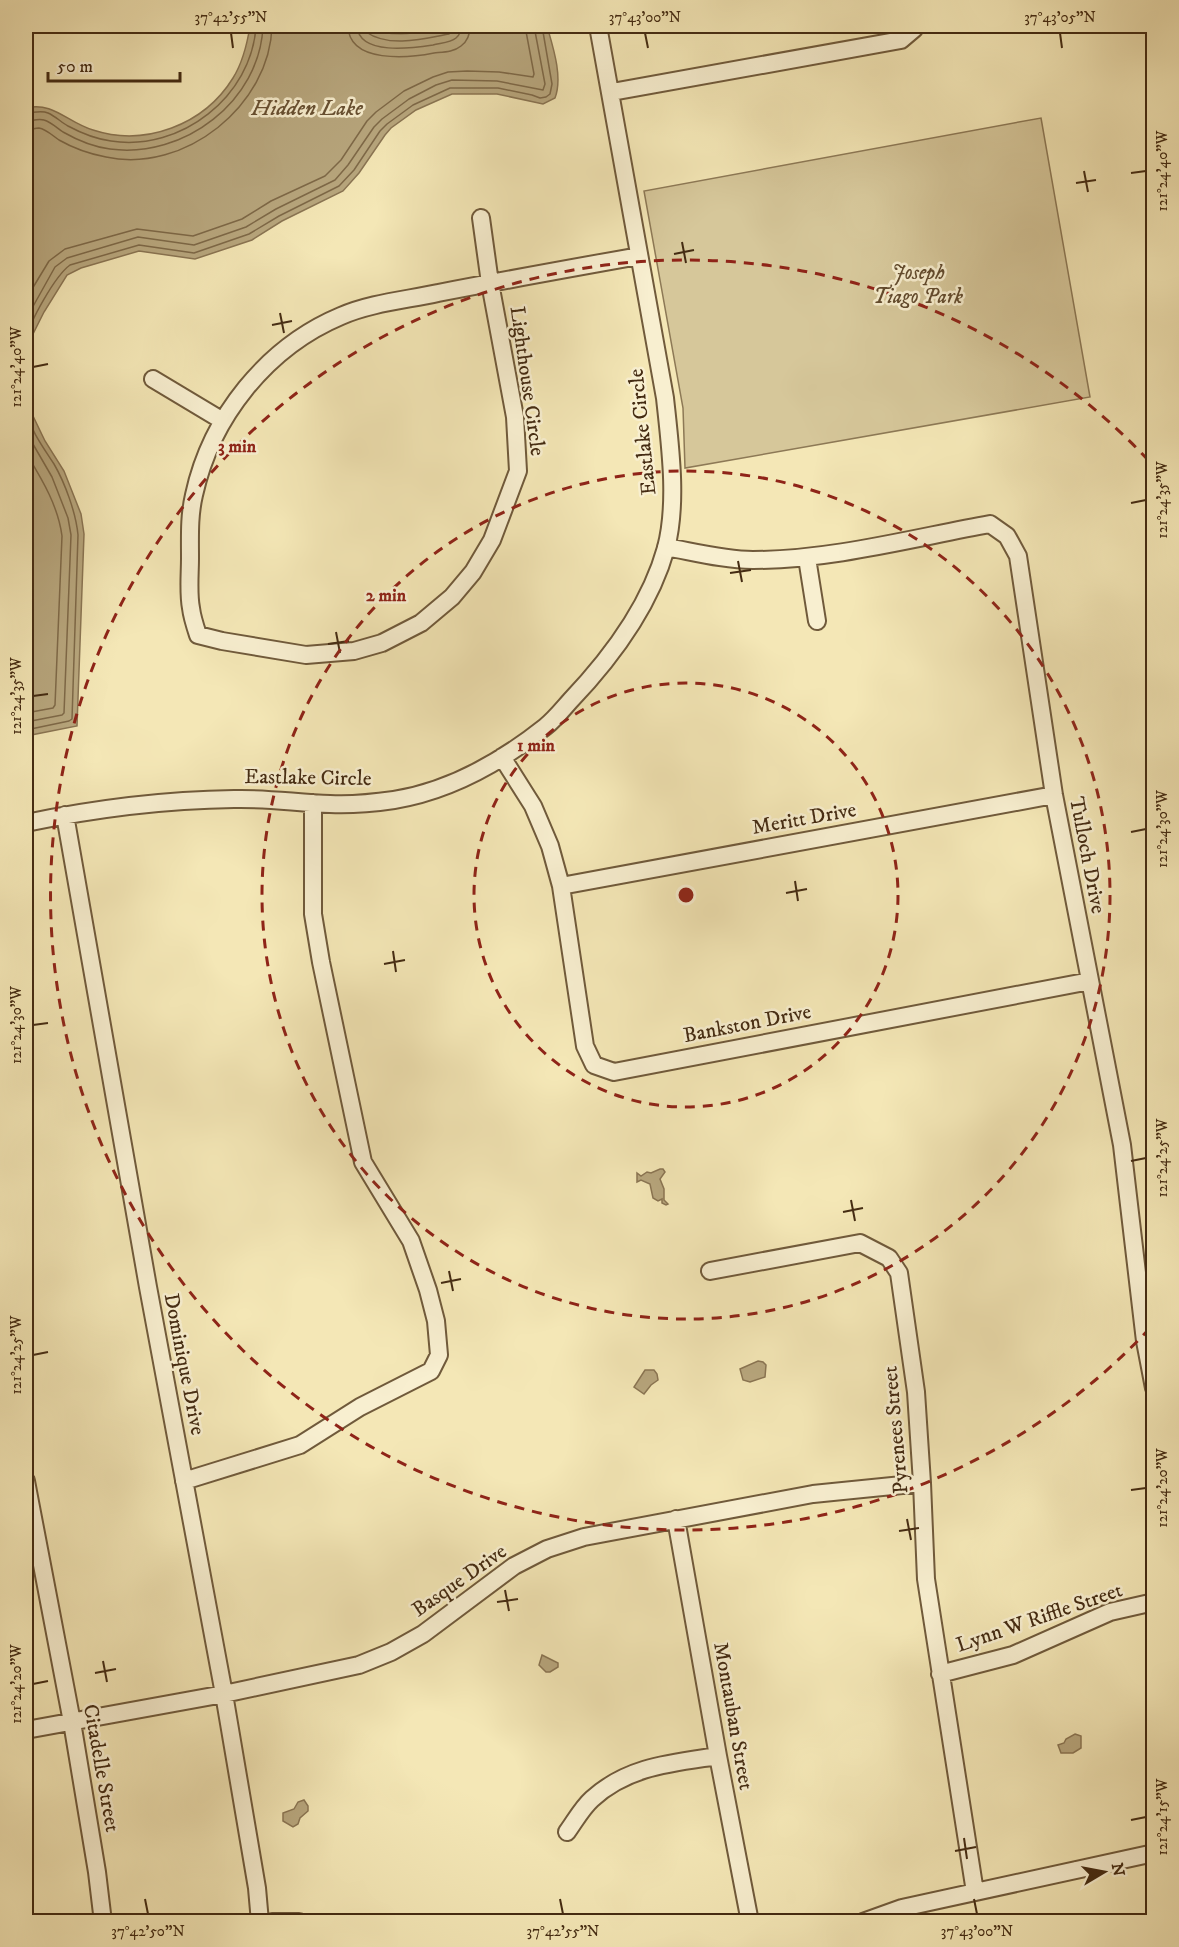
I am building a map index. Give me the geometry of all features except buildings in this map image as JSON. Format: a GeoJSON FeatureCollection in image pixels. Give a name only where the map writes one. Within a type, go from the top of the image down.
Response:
{"type":"FeatureCollection","features":[{"type":"Feature","properties":{"kind":"street","name":"Eastlake Circle"},"geometry":{"type":"LineString","coordinates":[[26,824],[65,815],[163,803],[236,799],[332,804],[394,800],[433,790],[487,767],[546,726],[592,679],[634,621],[653,584],[666,547],[672,506],[668,428],[665,398],[612,92],[598,26]]}},
{"type":"Feature","properties":{"kind":"street"},"geometry":{"type":"LineString","coordinates":[[612,92],[901,40],[915,27]]}},
{"type":"Feature","properties":{"kind":"street"},"geometry":{"type":"LineString","coordinates":[[481,218],[490,283],[639,256]]}},
{"type":"Feature","properties":{"kind":"street","name":"Lighthouse Circle"},"geometry":{"type":"LineString","coordinates":[[490,283],[515,417],[518,471],[492,540],[473,572],[452,597],[421,623],[382,643],[354,651],[306,655],[222,641],[198,634],[190,607],[190,517],[194,494],[207,452],[223,421],[245,388],[280,351],[342,316],[367,307],[490,283]]}},
{"type":"Feature","properties":{"kind":"street"},"geometry":{"type":"LineString","coordinates":[[153,379],[223,421]]}},
{"type":"Feature","properties":{"kind":"street","name":"Tulloch Drive"},"geometry":{"type":"LineString","coordinates":[[666,547],[712,556],[750,560],[807,558],[990,524],[1007,536],[1018,556],[1054,795],[1122,1145],[1145,1341],[1154,1388]]}},
{"type":"Feature","properties":{"kind":"street"},"geometry":{"type":"LineString","coordinates":[[807,558],[817,621]]}},
{"type":"Feature","properties":{"kind":"street","name":"Bankston Drive"},"geometry":{"type":"LineString","coordinates":[[502,757],[533,806],[550,846],[561,886],[585,1046],[594,1065],[614,1072],[1090,981]]}},
{"type":"Feature","properties":{"kind":"street","name":"Meritt Drive"},"geometry":{"type":"LineString","coordinates":[[561,886],[1054,795]]}},
{"type":"Feature","properties":{"kind":"street"},"geometry":{"type":"LineString","coordinates":[[184,1481],[300,1445],[360,1407],[431,1371],[439,1355],[433,1311],[411,1241],[363,1162],[313,914],[313,803]]}},
{"type":"Feature","properties":{"kind":"street","name":"Dominique Drive"},"geometry":{"type":"LineString","coordinates":[[65,815],[148,1287],[224,1694],[257,1888],[260,1922]]}},
{"type":"Feature","properties":{"kind":"street","name":"Pyrenees Street"},"geometry":{"type":"LineString","coordinates":[[710,1270],[860,1243],[889,1258],[899,1272],[916,1392],[926,1578],[975,1892]]}},
{"type":"Feature","properties":{"kind":"street","name":"Citadelle Street"},"geometry":{"type":"LineString","coordinates":[[26,1481],[72,1722],[103,1922]]}},
{"type":"Feature","properties":{"kind":"street","name":"Basque Drive"},"geometry":{"type":"LineString","coordinates":[[26,1730],[224,1694],[359,1665],[391,1653],[423,1634],[513,1566],[547,1550],[584,1537],[813,1494],[922,1483]]}},
{"type":"Feature","properties":{"kind":"street","name":"Montauban Street"},"geometry":{"type":"LineString","coordinates":[[676,1519],[750,1922]]}},
{"type":"Feature","properties":{"kind":"street","name":"Lynn W Riffle Street"},"geometry":{"type":"LineString","coordinates":[[940,1674],[1012,1655],[1110,1612],[1154,1602]]}},
{"type":"Feature","properties":{"kind":"street"},"geometry":{"type":"LineString","coordinates":[[567,1832],[591,1800],[615,1781],[638,1771],[718,1756]]}},
{"type":"Feature","properties":{"kind":"street"},"geometry":{"type":"LineString","coordinates":[[863,1922],[902,1908],[1154,1853]]}},
{"type":"Feature","properties":{"kind":"street"},"geometry":{"type":"LineString","coordinates":[[272,1922],[299,1922]]}},
{"type":"Feature","properties":{"kind":"green space","name":"Joseph Tiago Park"},"geometry":{"type":"Polygon","coordinates":[[[1041,118],[1090,397],[685,468],[683,408],[644,191],[1041,118]]]}},
{"type":"Feature","properties":{"kind":"water","name":"Hidden Lake"},"geometry":{"type":"Polygon","coordinates":[[[473,25],[547,26],[556,62],[557,90],[555,98],[543,104],[497,94],[452,94],[416,110],[391,128],[359,173],[343,191],[282,221],[252,240],[195,259],[139,251],[81,268],[67,275],[32,336],[27,384],[33,416],[45,441],[64,471],[81,514],[84,534],[77,726],[26,736],[26,108],[52,110],[84,127],[113,135],[133,136],[172,128],[190,120],[221,94],[239,66],[250,26],[366,26],[378,31],[401,34],[473,25]]]}},
{"type":"Feature","properties":{"kind":"water"},"geometry":{"type":"Polygon","coordinates":[[[660,1169],[665,1172],[660,1179],[664,1189],[664,1200],[668,1204],[666,1205],[662,1203],[662,1199],[658,1201],[653,1198],[650,1184],[641,1180],[637,1182],[637,1173],[641,1176],[660,1169]]]}},
{"type":"Feature","properties":{"kind":"water"},"geometry":{"type":"Polygon","coordinates":[[[758,1361],[766,1365],[765,1377],[750,1382],[743,1380],[740,1369],[758,1361]]]}},
{"type":"Feature","properties":{"kind":"water"},"geometry":{"type":"Polygon","coordinates":[[[645,1370],[654,1370],[658,1380],[644,1394],[634,1387],[645,1370]]]}},
{"type":"Feature","properties":{"kind":"water"},"geometry":{"type":"Polygon","coordinates":[[[542,1655],[558,1663],[558,1667],[546,1672],[539,1665],[542,1655]]]}},
{"type":"Feature","properties":{"kind":"water"},"geometry":{"type":"Polygon","coordinates":[[[1075,1734],[1081,1736],[1081,1748],[1073,1753],[1061,1753],[1058,1745],[1075,1734]]]}},
{"type":"Feature","properties":{"kind":"water"},"geometry":{"type":"Polygon","coordinates":[[[304,1800],[308,1811],[300,1818],[298,1824],[293,1827],[283,1821],[283,1813],[294,1809],[298,1802],[304,1800]]]}}]}
